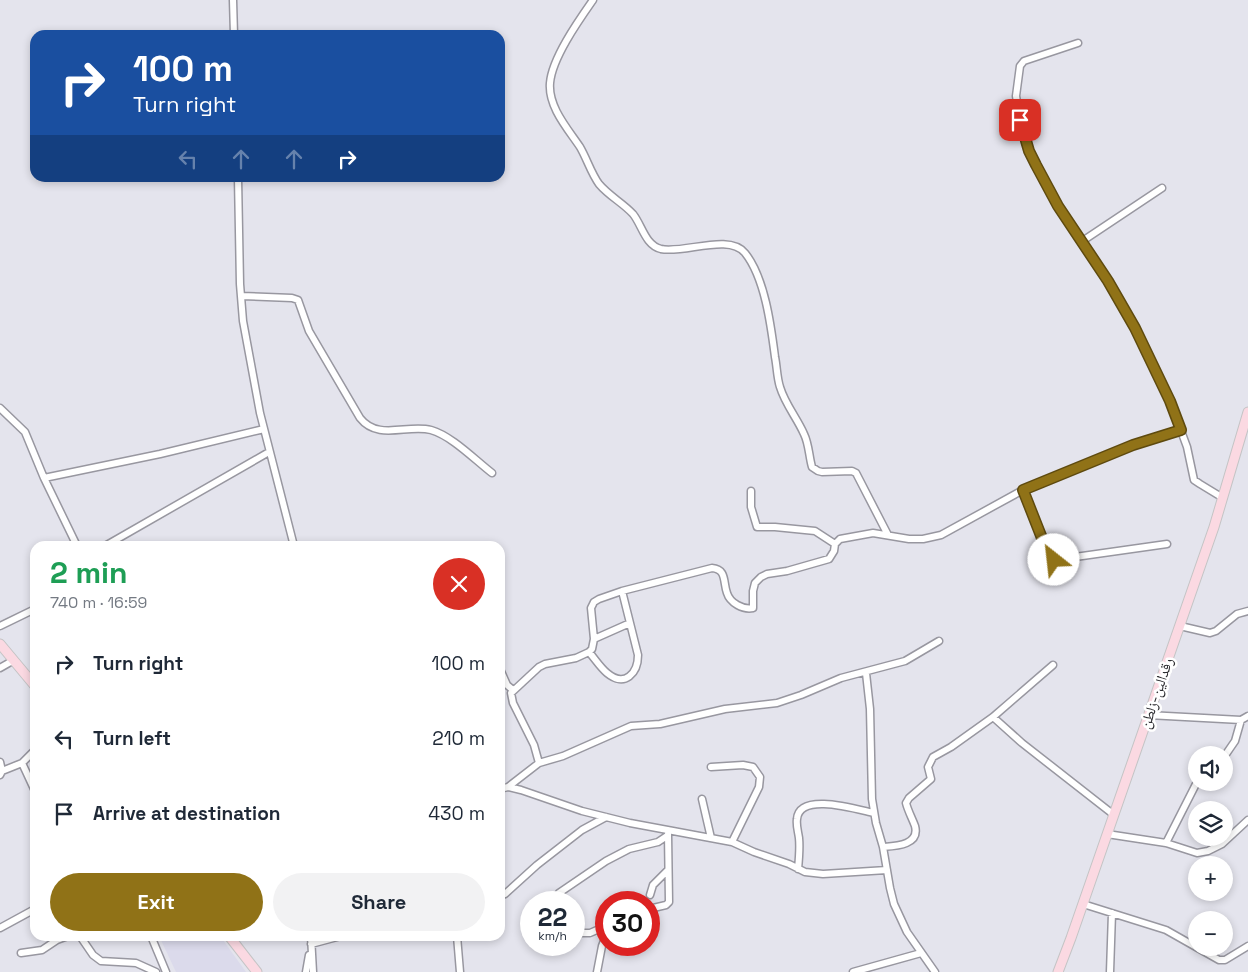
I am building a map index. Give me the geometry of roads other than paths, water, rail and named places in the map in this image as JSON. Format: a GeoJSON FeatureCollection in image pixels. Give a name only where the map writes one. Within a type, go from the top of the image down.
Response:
{"type":"FeatureCollection","features":[{"type":"Feature","properties":{"kind":"main road","name":"رقدالين-زلطن"},"geometry":{"type":"LineString","coordinates":[[1058,972],[1180,626],[1223,498],[1248,412]]}},
{"type":"Feature","properties":{"kind":"main road"},"geometry":{"type":"LineString","coordinates":[[0,644],[30,680]]}},
{"type":"Feature","properties":{"kind":"main road"},"geometry":{"type":"LineString","coordinates":[[233,941],[257,972]]}},
{"type":"Feature","properties":{"kind":"street"},"geometry":{"type":"LineString","coordinates":[[233,0],[234,30]]}},
{"type":"Feature","properties":{"kind":"street"},"geometry":{"type":"LineString","coordinates":[[594,0],[572,30],[552,71],[550,84],[557,113],[561,121],[580,148],[599,183],[634,215],[646,237],[656,247],[661,249],[679,249],[728,244],[737,246],[744,251],[761,288],[771,329],[780,386],[806,438],[812,467],[822,472],[852,471],[856,473],[888,535]]}},
{"type":"Feature","properties":{"kind":"street"},"geometry":{"type":"LineString","coordinates":[[1078,43],[1024,61],[1020,66],[1016,96],[1020,120],[1029,151],[1058,206],[1108,281],[1135,328],[1170,401],[1181,430],[1194,480],[1223,498]]}},
{"type":"Feature","properties":{"kind":"street"},"geometry":{"type":"LineString","coordinates":[[238,182],[243,321],[269,452],[293,541]]}},
{"type":"Feature","properties":{"kind":"street"},"geometry":{"type":"LineString","coordinates":[[1081,242],[1162,188]]}},
{"type":"Feature","properties":{"kind":"street"},"geometry":{"type":"LineString","coordinates":[[241,296],[292,298],[298,300],[309,330],[360,418],[368,426],[380,431],[430,430],[449,439],[492,474]]}},
{"type":"Feature","properties":{"kind":"street"},"geometry":{"type":"LineString","coordinates":[[0,408],[25,432],[44,478],[75,541]]}},
{"type":"Feature","properties":{"kind":"street"},"geometry":{"type":"LineString","coordinates":[[44,478],[160,454],[264,429]]}},
{"type":"Feature","properties":{"kind":"street"},"geometry":{"type":"LineString","coordinates":[[539,763],[534,745],[511,698],[513,690],[538,667],[576,658],[590,652],[594,639],[591,608],[594,602],[622,591],[706,569],[718,568],[724,577],[730,599],[739,606],[753,608],[755,583],[761,577],[829,559],[835,544],[840,539],[880,533],[917,539],[941,535],[1023,490],[1133,445],[1181,430]]}},
{"type":"Feature","properties":{"kind":"street"},"geometry":{"type":"LineString","coordinates":[[114,541],[269,452]]}},
{"type":"Feature","properties":{"kind":"street"},"geometry":{"type":"LineString","coordinates":[[1023,490],[1049,556],[1054,560],[1167,544]]}},
{"type":"Feature","properties":{"kind":"street"},"geometry":{"type":"LineString","coordinates":[[751,491],[751,507],[757,527],[815,531],[835,544]]}},
{"type":"Feature","properties":{"kind":"street"},"geometry":{"type":"LineString","coordinates":[[590,652],[609,675],[620,679],[629,677],[634,672],[638,660],[622,591]]}},
{"type":"Feature","properties":{"kind":"street"},"geometry":{"type":"LineString","coordinates":[[1180,626],[1210,632],[1216,631],[1238,614],[1248,611]]}},
{"type":"Feature","properties":{"kind":"street"},"geometry":{"type":"LineString","coordinates":[[0,626],[30,612]]}},
{"type":"Feature","properties":{"kind":"street"},"geometry":{"type":"LineString","coordinates":[[594,639],[630,623]]}},
{"type":"Feature","properties":{"kind":"street"},"geometry":{"type":"LineString","coordinates":[[508,787],[539,763],[564,756],[630,726],[660,724],[725,709],[777,703],[841,678],[905,661],[939,641]]}},
{"type":"Feature","properties":{"kind":"street"},"geometry":{"type":"LineString","coordinates":[[0,668],[14,660]]}},
{"type":"Feature","properties":{"kind":"street"},"geometry":{"type":"LineString","coordinates":[[883,847],[908,843],[916,835],[906,803],[909,798],[931,780],[928,767],[933,757],[951,747],[993,717],[1052,665]]}},
{"type":"Feature","properties":{"kind":"street"},"geometry":{"type":"LineString","coordinates":[[866,672],[870,709],[870,770],[874,813],[883,847],[890,888],[907,932],[935,972]]}},
{"type":"Feature","properties":{"kind":"street"},"geometry":{"type":"LineString","coordinates":[[505,680],[513,690]]}},
{"type":"Feature","properties":{"kind":"street"},"geometry":{"type":"LineString","coordinates":[[1148,715],[1241,720],[1248,716]]}},
{"type":"Feature","properties":{"kind":"street"},"geometry":{"type":"LineString","coordinates":[[993,717],[1022,743],[1114,815]]}},
{"type":"Feature","properties":{"kind":"street"},"geometry":{"type":"LineString","coordinates":[[1232,746],[1235,741],[1241,720]]}},
{"type":"Feature","properties":{"kind":"street"},"geometry":{"type":"LineString","coordinates":[[0,762],[1,773],[22,763],[30,755]]}},
{"type":"Feature","properties":{"kind":"street"},"geometry":{"type":"LineString","coordinates":[[22,763],[30,780]]}},
{"type":"Feature","properties":{"kind":"street"},"geometry":{"type":"LineString","coordinates":[[711,767],[743,765],[753,767],[760,777],[759,787],[732,842]]}},
{"type":"Feature","properties":{"kind":"street"},"geometry":{"type":"LineString","coordinates":[[505,787],[668,834],[732,842],[805,872],[823,874],[887,870]]}},
{"type":"Feature","properties":{"kind":"street"},"geometry":{"type":"LineString","coordinates":[[1166,843],[1192,791]]}},
{"type":"Feature","properties":{"kind":"street"},"geometry":{"type":"LineString","coordinates":[[702,799],[711,838]]}},
{"type":"Feature","properties":{"kind":"street"},"geometry":{"type":"LineString","coordinates":[[798,869],[799,839],[797,817],[803,808],[827,803],[874,813]]}},
{"type":"Feature","properties":{"kind":"street"},"geometry":{"type":"LineString","coordinates":[[505,894],[537,865],[582,830],[606,817]]}},
{"type":"Feature","properties":{"kind":"street"},"geometry":{"type":"LineString","coordinates":[[1107,834],[1166,843],[1197,853],[1208,851],[1222,844],[1248,820]]}},
{"type":"Feature","properties":{"kind":"street"},"geometry":{"type":"LineString","coordinates":[[660,906],[669,902],[668,834]]}},
{"type":"Feature","properties":{"kind":"street"},"geometry":{"type":"LineString","coordinates":[[562,891],[606,861],[629,849],[658,842],[668,834]]}},
{"type":"Feature","properties":{"kind":"street"},"geometry":{"type":"LineString","coordinates":[[651,891],[653,885],[668,870]]}},
{"type":"Feature","properties":{"kind":"street"},"geometry":{"type":"LineString","coordinates":[[1083,904],[1166,930],[1219,960],[1225,960],[1248,946]]}},
{"type":"Feature","properties":{"kind":"street"},"geometry":{"type":"LineString","coordinates":[[0,928],[30,912]]}},
{"type":"Feature","properties":{"kind":"street"},"geometry":{"type":"LineString","coordinates":[[1110,972],[1112,913]]}},
{"type":"Feature","properties":{"kind":"street"},"geometry":{"type":"LineString","coordinates":[[21,953],[42,950],[56,941]]}},
{"type":"Feature","properties":{"kind":"street"},"geometry":{"type":"LineString","coordinates":[[83,941],[93,956],[101,961],[136,963],[156,972]]}},
{"type":"Feature","properties":{"kind":"street"},"geometry":{"type":"LineString","coordinates":[[153,941],[166,972]]}},
{"type":"Feature","properties":{"kind":"street"},"geometry":{"type":"LineString","coordinates":[[311,944],[322,941]]}},
{"type":"Feature","properties":{"kind":"street"},"geometry":{"type":"LineString","coordinates":[[457,941],[460,972]]}},
{"type":"Feature","properties":{"kind":"street"},"geometry":{"type":"LineString","coordinates":[[306,972],[311,944]]}},
{"type":"Feature","properties":{"kind":"street"},"geometry":{"type":"LineString","coordinates":[[311,944],[313,972]]}},
{"type":"Feature","properties":{"kind":"street"},"geometry":{"type":"LineString","coordinates":[[853,972],[921,953]]}},
{"type":"Feature","properties":{"kind":"street"},"geometry":{"type":"LineString","coordinates":[[597,972],[600,956]]}}]}
